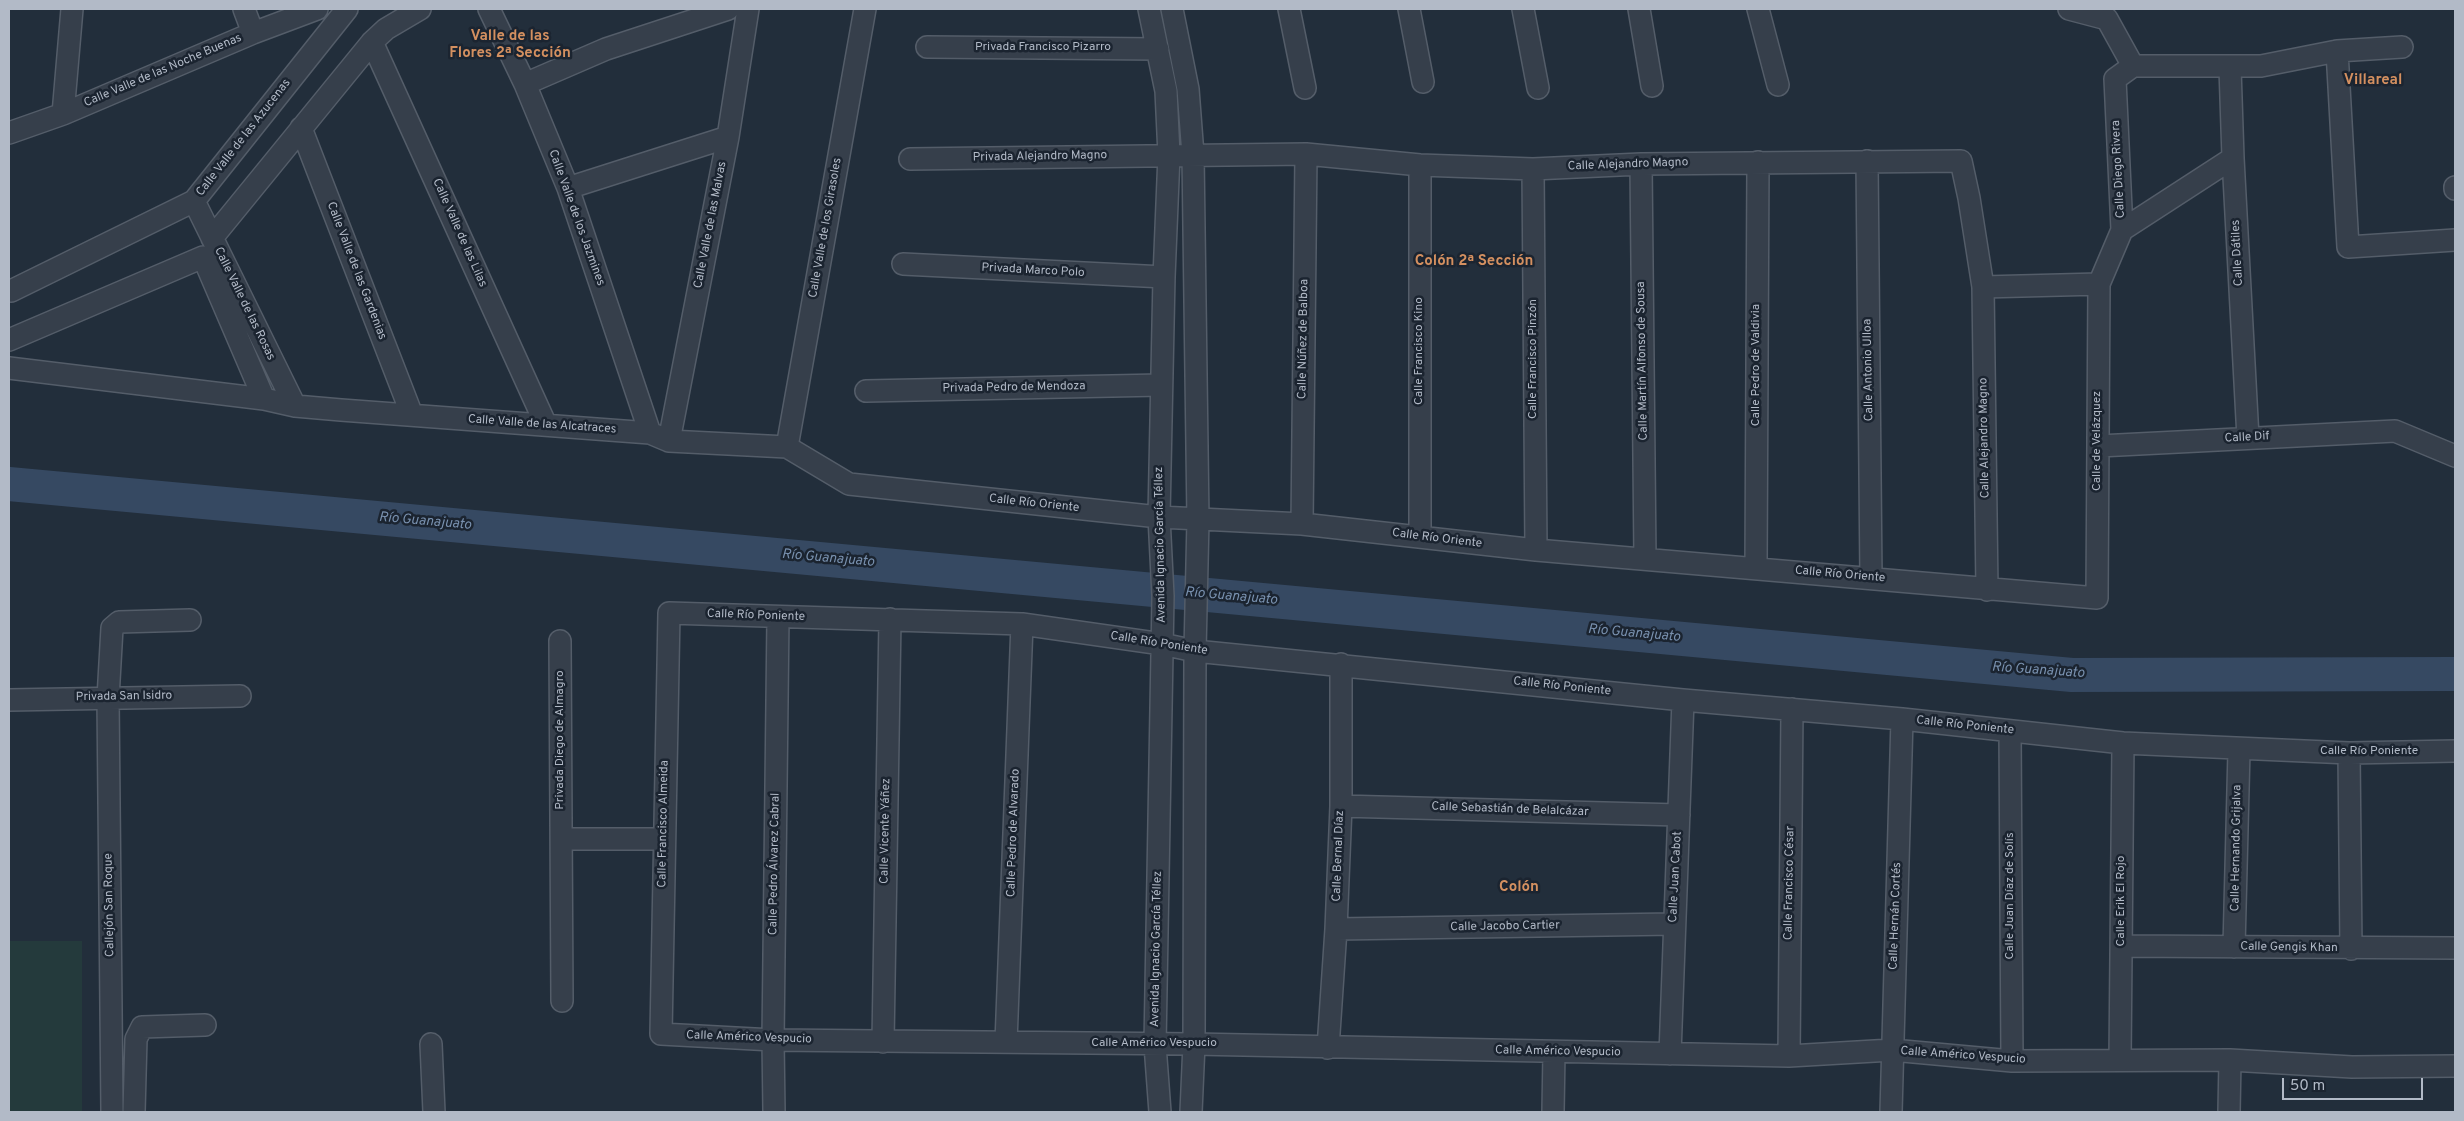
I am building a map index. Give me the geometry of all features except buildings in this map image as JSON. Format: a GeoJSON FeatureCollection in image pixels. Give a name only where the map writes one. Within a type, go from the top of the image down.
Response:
{"type":"FeatureCollection","features":[{"type":"Feature","properties":{"kind":"street"},"geometry":{"type":"LineString","coordinates":[[63,114],[72,9]]}},
{"type":"Feature","properties":{"kind":"street"},"geometry":{"type":"LineString","coordinates":[[244,9],[253,33]]}},
{"type":"Feature","properties":{"kind":"street","name":"Calle Valle de las Noche Buenas"},"geometry":{"type":"LineString","coordinates":[[9,133],[63,114],[253,33],[317,9]]}},
{"type":"Feature","properties":{"kind":"street","name":"Calle Valle de las Azucenas"},"geometry":{"type":"LineString","coordinates":[[10,291],[194,201],[347,9]]}},
{"type":"Feature","properties":{"kind":"street"},"geometry":{"type":"LineString","coordinates":[[212,238],[372,42],[386,29],[420,9]]}},
{"type":"Feature","properties":{"kind":"street","name":"Calle Valle de los Jazmines"},"geometry":{"type":"LineString","coordinates":[[489,9],[525,84],[568,188],[659,437]]}},
{"type":"Feature","properties":{"kind":"street"},"geometry":{"type":"LineString","coordinates":[[525,84],[606,49],[728,9]]}},
{"type":"Feature","properties":{"kind":"street","name":"Calle Valle de las Malvas"},"geometry":{"type":"LineString","coordinates":[[659,437],[728,137],[748,9]]}},
{"type":"Feature","properties":{"kind":"street","name":"Calle Valle de los Girasoles"},"geometry":{"type":"LineString","coordinates":[[787,447],[865,9]]}},
{"type":"Feature","properties":{"kind":"street","name":"Avenida Ignacio García Téllez"},"geometry":{"type":"LineString","coordinates":[[1149,9],[1166,91],[1169,155],[1161,385],[1159,526],[1164,596],[1155,1045],[1160,1112]]}},
{"type":"Feature","properties":{"kind":"street"},"geometry":{"type":"LineString","coordinates":[[1172,9],[1188,89],[1193,154],[1198,528],[1195,647],[1194,1044],[1191,1112]]}},
{"type":"Feature","properties":{"kind":"street"},"geometry":{"type":"LineString","coordinates":[[1289,9],[1305,88]]}},
{"type":"Feature","properties":{"kind":"street"},"geometry":{"type":"LineString","coordinates":[[1409,9],[1423,82]]}},
{"type":"Feature","properties":{"kind":"street"},"geometry":{"type":"LineString","coordinates":[[1523,9],[1538,88]]}},
{"type":"Feature","properties":{"kind":"street"},"geometry":{"type":"LineString","coordinates":[[1639,9],[1652,86]]}},
{"type":"Feature","properties":{"kind":"street"},"geometry":{"type":"LineString","coordinates":[[1758,9],[1778,86]]}},
{"type":"Feature","properties":{"kind":"street"},"geometry":{"type":"LineString","coordinates":[[2069,9],[2108,18],[2133,66],[2230,68],[2261,66],[2337,51],[2402,47]]}},
{"type":"Feature","properties":{"kind":"street","name":"Calle Valle de las Lilas"},"geometry":{"type":"LineString","coordinates":[[372,42],[546,425]]}},
{"type":"Feature","properties":{"kind":"street","name":"Privada Francisco Pizarro"},"geometry":{"type":"LineString","coordinates":[[927,47],[1158,48]]}},
{"type":"Feature","properties":{"kind":"street"},"geometry":{"type":"LineString","coordinates":[[2337,51],[2348,247],[2455,240]]}},
{"type":"Feature","properties":{"kind":"street","name":"Calle Diego Rivera"},"geometry":{"type":"LineString","coordinates":[[2099,284],[2122,230],[2115,79],[2133,66]]}},
{"type":"Feature","properties":{"kind":"street","name":"Calle Dátiles"},"geometry":{"type":"LineString","coordinates":[[2230,68],[2248,438]]}},
{"type":"Feature","properties":{"kind":"street","name":"Calle Valle de las Gardenias"},"geometry":{"type":"LineString","coordinates":[[301,128],[412,415]]}},
{"type":"Feature","properties":{"kind":"street"},"geometry":{"type":"LineString","coordinates":[[568,188],[728,137]]}},
{"type":"Feature","properties":{"kind":"street","name":"Calle Alejandro Magno"},"geometry":{"type":"LineString","coordinates":[[1169,155],[1306,154],[1420,165],[1533,169],[1641,164],[1960,161],[1969,198],[1983,286],[1987,590]]}},
{"type":"Feature","properties":{"kind":"street","name":"Calle Núñez de Balboa"},"geometry":{"type":"LineString","coordinates":[[1302,524],[1306,154]]}},
{"type":"Feature","properties":{"kind":"street","name":"Privada Alejandro Magno"},"geometry":{"type":"LineString","coordinates":[[910,159],[1169,155]]}},
{"type":"Feature","properties":{"kind":"street"},"geometry":{"type":"LineString","coordinates":[[2122,230],[2233,158]]}},
{"type":"Feature","properties":{"kind":"street","name":"Calle Antonio Ulloa"},"geometry":{"type":"LineString","coordinates":[[1866,161],[1871,578]]}},
{"type":"Feature","properties":{"kind":"street","name":"Calle Pedro de Valdivia"},"geometry":{"type":"LineString","coordinates":[[1756,567],[1758,162]]}},
{"type":"Feature","properties":{"kind":"street","name":"Calle Martín Alfonso de Sousa"},"geometry":{"type":"LineString","coordinates":[[1641,164],[1645,558]]}},
{"type":"Feature","properties":{"kind":"street","name":"Calle Francisco Kino"},"geometry":{"type":"LineString","coordinates":[[1420,165],[1420,537]]}},
{"type":"Feature","properties":{"kind":"street","name":"Calle Francisco Pinzón"},"geometry":{"type":"LineString","coordinates":[[1533,169],[1536,550]]}},
{"type":"Feature","properties":{"kind":"street","name":"Calle Valle de las Rosas"},"geometry":{"type":"LineString","coordinates":[[194,201],[295,406]]}},
{"type":"Feature","properties":{"kind":"street"},"geometry":{"type":"LineString","coordinates":[[9,340],[203,257],[264,399]]}},
{"type":"Feature","properties":{"kind":"street","name":"Privada Marco Polo"},"geometry":{"type":"LineString","coordinates":[[903,264],[1164,277]]}},
{"type":"Feature","properties":{"kind":"street"},"geometry":{"type":"LineString","coordinates":[[1983,286],[2099,284]]}},
{"type":"Feature","properties":{"kind":"street","name":"Calle de Velázquez"},"geometry":{"type":"LineString","coordinates":[[2097,598],[2099,284]]}},
{"type":"Feature","properties":{"kind":"street","name":"Calle Valle de las Alcatraces"},"geometry":{"type":"LineString","coordinates":[[9,368],[264,399],[295,406],[546,425],[659,437],[787,447]]}},
{"type":"Feature","properties":{"kind":"street","name":"Privada Pedro de Mendoza"},"geometry":{"type":"LineString","coordinates":[[866,391],[1161,385]]}},
{"type":"Feature","properties":{"kind":"street","name":"Calle Dif"},"geometry":{"type":"LineString","coordinates":[[2098,446],[2395,431],[2455,456]]}},
{"type":"Feature","properties":{"kind":"street","name":"Calle Río Oriente"},"geometry":{"type":"LineString","coordinates":[[787,447],[849,484],[1159,526],[1198,528],[1302,524],[1536,550],[1756,567],[1987,590],[2097,598]]}},
{"type":"Feature","properties":{"kind":"street","name":"Calle Río Poniente"},"geometry":{"type":"LineString","coordinates":[[669,613],[1022,624],[1341,664],[1683,700],[1902,719],[2123,743],[2239,750],[2349,753],[2455,751]]}},
{"type":"Feature","properties":{"kind":"street","name":"Calle Francisco Almeida"},"geometry":{"type":"LineString","coordinates":[[661,1034],[669,613]]}},
{"type":"Feature","properties":{"kind":"street","name":"Calle Pedro Álvarez Cabral"},"geometry":{"type":"LineString","coordinates":[[774,1112],[773,1040],[778,617]]}},
{"type":"Feature","properties":{"kind":"street","name":"Calle Vicente Yáñez"},"geometry":{"type":"LineString","coordinates":[[883,1042],[890,619]]}},
{"type":"Feature","properties":{"kind":"street","name":"Callejón San Roque"},"geometry":{"type":"LineString","coordinates":[[112,1112],[108,698],[112,628],[119,622],[190,620]]}},
{"type":"Feature","properties":{"kind":"street","name":"Calle Pedro de Alvarado"},"geometry":{"type":"LineString","coordinates":[[1006,1042],[1022,624]]}},
{"type":"Feature","properties":{"kind":"street","name":"Privada Diego de Almagro"},"geometry":{"type":"LineString","coordinates":[[560,641],[562,1001]]}},
{"type":"Feature","properties":{"kind":"street","name":"Calle Bernal Díaz"},"geometry":{"type":"LineString","coordinates":[[1328,1048],[1336,929],[1341,806],[1341,664]]}},
{"type":"Feature","properties":{"kind":"street","name":"Privada San Isidro"},"geometry":{"type":"LineString","coordinates":[[9,700],[240,696]]}},
{"type":"Feature","properties":{"kind":"street","name":"Calle Juan Cabot"},"geometry":{"type":"LineString","coordinates":[[1670,1054],[1683,700]]}},
{"type":"Feature","properties":{"kind":"street","name":"Calle Francisco César"},"geometry":{"type":"LineString","coordinates":[[1789,1056],[1792,709]]}},
{"type":"Feature","properties":{"kind":"street","name":"Calle Hernán Cortés"},"geometry":{"type":"LineString","coordinates":[[1891,1112],[1902,719]]}},
{"type":"Feature","properties":{"kind":"street","name":"Calle Juan Díaz de Solís"},"geometry":{"type":"LineString","coordinates":[[2010,731],[2012,1061]]}},
{"type":"Feature","properties":{"kind":"street","name":"Calle Erik El Rojo"},"geometry":{"type":"LineString","coordinates":[[2120,1060],[2123,743]]}},
{"type":"Feature","properties":{"kind":"street","name":"Calle Hernando Grijalva"},"geometry":{"type":"LineString","coordinates":[[2234,947],[2239,750]]}},
{"type":"Feature","properties":{"kind":"street"},"geometry":{"type":"LineString","coordinates":[[2349,753],[2351,949]]}},
{"type":"Feature","properties":{"kind":"street","name":"Calle Sebastián de Belalcázar"},"geometry":{"type":"LineString","coordinates":[[1341,806],[1679,815]]}},
{"type":"Feature","properties":{"kind":"street"},"geometry":{"type":"LineString","coordinates":[[562,839],[664,839]]}},
{"type":"Feature","properties":{"kind":"street","name":"Calle Jacobo Cartier"},"geometry":{"type":"LineString","coordinates":[[1336,929],[1674,924]]}},
{"type":"Feature","properties":{"kind":"street","name":"Calle Gengis Khan"},"geometry":{"type":"LineString","coordinates":[[2122,946],[2351,949],[2455,948]]}},
{"type":"Feature","properties":{"kind":"street"},"geometry":{"type":"LineString","coordinates":[[134,1112],[136,1039],[142,1027],[205,1025]]}},
{"type":"Feature","properties":{"kind":"street","name":"Calle Américo Vespucio"},"geometry":{"type":"LineString","coordinates":[[661,1034],[773,1040],[1194,1044],[1789,1056],[1892,1050],[2012,1061],[2230,1060],[2352,1067],[2455,1066]]}},
{"type":"Feature","properties":{"kind":"street"},"geometry":{"type":"LineString","coordinates":[[431,1044],[434,1112]]}},
{"type":"Feature","properties":{"kind":"street"},"geometry":{"type":"LineString","coordinates":[[1553,1112],[1554,1052]]}},
{"type":"Feature","properties":{"kind":"street"},"geometry":{"type":"LineString","coordinates":[[2230,1060],[2230,1112]]}},
{"type":"Feature","properties":{"kind":"green space"},"geometry":{"type":"Polygon","coordinates":[[[9,941],[82,941],[82,1112],[9,1112],[9,941]]]}},
{"type":"Feature","properties":{"kind":"waterway","name":"Río Guanajuato"},"geometry":{"type":"LineString","coordinates":[[9,484],[2072,675],[2455,674]]}},
{"type":"Feature","properties":{"kind":"district","name":"Valle de las Flores 2ª Sección"},"geometry":{"type":"Point","coordinates":[510,46]}},
{"type":"Feature","properties":{"kind":"district","name":"Villareal"},"geometry":{"type":"Point","coordinates":[2373,81]}},
{"type":"Feature","properties":{"kind":"district","name":"Colón 2ª Sección"},"geometry":{"type":"Point","coordinates":[1474,262]}},
{"type":"Feature","properties":{"kind":"district","name":"Colón"},"geometry":{"type":"Point","coordinates":[1519,888]}}]}
